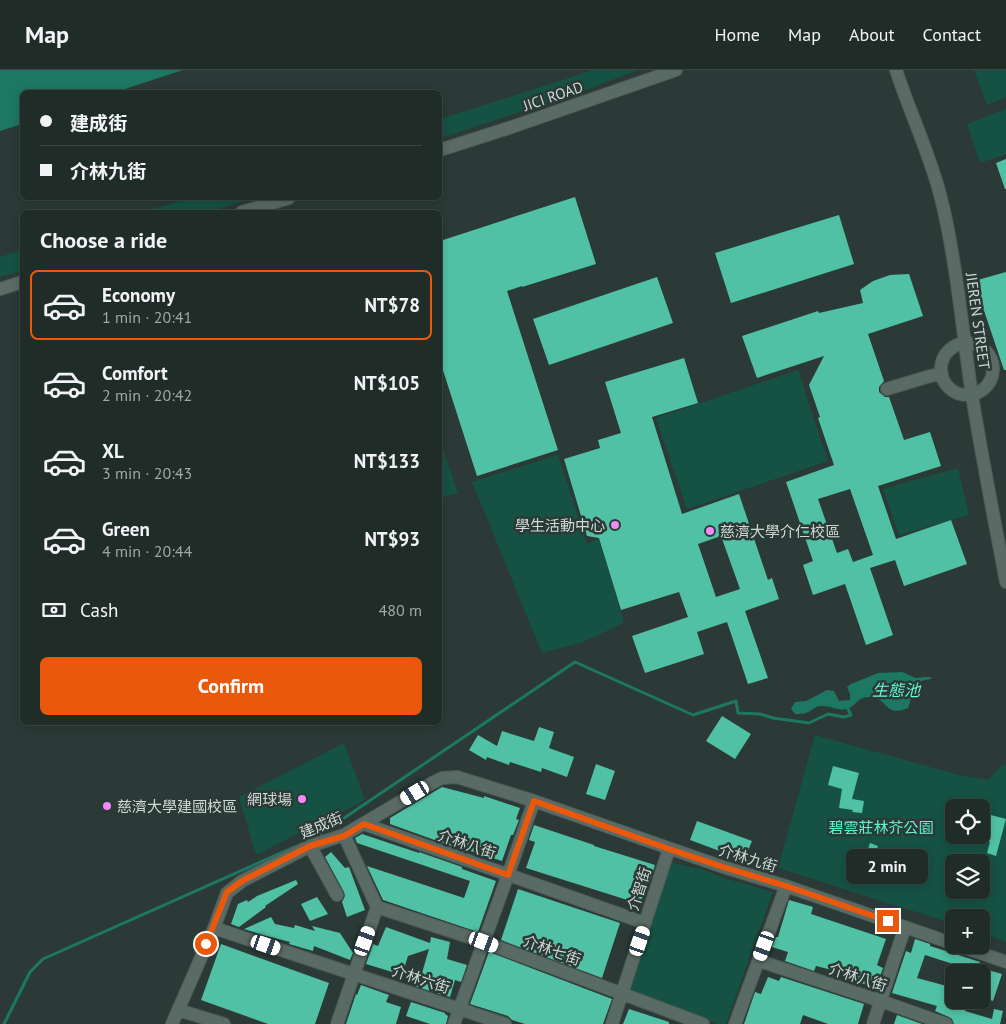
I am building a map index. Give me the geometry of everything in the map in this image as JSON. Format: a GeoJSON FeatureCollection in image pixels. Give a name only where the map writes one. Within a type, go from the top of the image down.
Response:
{"type":"FeatureCollection","features":[{"type":"Feature","properties":{"kind":"street","name":"JICI ROAD"},"geometry":{"type":"LineString","coordinates":[[442,149],[512,128],[676,70]]}},
{"type":"Feature","properties":{"kind":"street","name":"JIEREN STREET"},"geometry":{"type":"LineString","coordinates":[[896,70],[927,152],[941,197],[949,233],[972,394],[1006,582]]}},
{"type":"Feature","properties":{"kind":"street"},"geometry":{"type":"LineString","coordinates":[[249,210],[282,200]]}},
{"type":"Feature","properties":{"kind":"street"},"geometry":{"type":"LineString","coordinates":[[0,289],[20,283]]}},
{"type":"Feature","properties":{"kind":"street"},"geometry":{"type":"LineString","coordinates":[[964,343],[973,344],[988,353],[993,370],[987,386],[980,391],[964,395],[948,388],[944,381],[941,364],[949,350],[956,345],[964,343]]}},
{"type":"Feature","properties":{"kind":"street"},"geometry":{"type":"LineString","coordinates":[[887,389],[942,374]]}},
{"type":"Feature","properties":{"kind":"street","name":"建成街"},"geometry":{"type":"LineString","coordinates":[[172,1024],[214,928],[227,892],[242,881],[310,846],[344,836],[442,778],[457,777],[534,801]]}},
{"type":"Feature","properties":{"kind":"street"},"geometry":{"type":"LineString","coordinates":[[454,1024],[534,801]]}},
{"type":"Feature","properties":{"kind":"street","name":"介林九街"},"geometry":{"type":"LineString","coordinates":[[534,801],[669,849],[786,886],[945,941]]}},
{"type":"Feature","properties":{"kind":"street","name":"介林八街"},"geometry":{"type":"LineString","coordinates":[[364,824],[646,923]]}},
{"type":"Feature","properties":{"kind":"street"},"geometry":{"type":"LineString","coordinates":[[336,1024],[377,907],[344,836]]}},
{"type":"Feature","properties":{"kind":"street"},"geometry":{"type":"LineString","coordinates":[[310,846],[336,895]]}},
{"type":"Feature","properties":{"kind":"street","name":"介智街"},"geometry":{"type":"LineString","coordinates":[[612,1024],[669,849]]}},
{"type":"Feature","properties":{"kind":"street"},"geometry":{"type":"LineString","coordinates":[[735,1024],[786,886]]}},
{"type":"Feature","properties":{"kind":"street","name":"介林七街"},"geometry":{"type":"LineString","coordinates":[[377,907],[484,942],[703,1024]]}},
{"type":"Feature","properties":{"kind":"street"},"geometry":{"type":"LineString","coordinates":[[873,1024],[905,927]]}},
{"type":"Feature","properties":{"kind":"street","name":"介林六街"},"geometry":{"type":"LineString","coordinates":[[214,928],[505,1024]]}},
{"type":"Feature","properties":{"kind":"street","name":"介林九街"},"geometry":{"type":"LineString","coordinates":[[983,954],[1006,962]]}},
{"type":"Feature","properties":{"kind":"street","name":"介林八街"},"geometry":{"type":"LineString","coordinates":[[759,961],[946,1024]]}},
{"type":"Feature","properties":{"kind":"street"},"geometry":{"type":"LineString","coordinates":[[178,1010],[224,1024]]}},
{"type":"Feature","properties":{"kind":"green space"},"geometry":{"type":"Polygon","coordinates":[[[592,70],[638,70],[578,93],[442,137],[442,118],[592,70]]]}},
{"type":"Feature","properties":{"kind":"green space"},"geometry":{"type":"Polygon","coordinates":[[[974,70],[1006,70],[1006,97],[987,105],[974,70]]]}},
{"type":"Feature","properties":{"kind":"green space"},"geometry":{"type":"Polygon","coordinates":[[[1006,109],[1006,154],[980,163],[967,124],[1006,109]]]}},
{"type":"Feature","properties":{"kind":"green space"},"geometry":{"type":"Polygon","coordinates":[[[184,200],[247,200],[215,210],[150,210],[184,200]]]}},
{"type":"Feature","properties":{"kind":"green space"},"geometry":{"type":"Polygon","coordinates":[[[20,251],[20,272],[0,277],[0,257],[20,251]]]}},
{"type":"Feature","properties":{"kind":"green space"},"geometry":{"type":"Polygon","coordinates":[[[798,370],[828,461],[687,509],[656,418],[798,370]]]}},
{"type":"Feature","properties":{"kind":"green space"},"geometry":{"type":"Polygon","coordinates":[[[442,446],[458,493],[445,496],[442,500],[442,446]]]}},
{"type":"Feature","properties":{"kind":"green space"},"geometry":{"type":"Polygon","coordinates":[[[558,455],[587,544],[599,538],[624,623],[583,642],[542,653],[472,482],[558,455]]]}},
{"type":"Feature","properties":{"kind":"green space"},"geometry":{"type":"Polygon","coordinates":[[[958,468],[969,515],[899,535],[883,489],[958,468]]]}},
{"type":"Feature","properties":{"kind":"green space","name":"碧雲莊林芥公園"},"geometry":{"type":"Polygon","coordinates":[[[815,735],[959,775],[988,780],[1004,763],[1006,767],[1006,942],[990,936],[990,909],[945,909],[945,921],[778,868],[815,735]]]}},
{"type":"Feature","properties":{"kind":"green space","name":"網球場"},"geometry":{"type":"Polygon","coordinates":[[[344,743],[365,800],[256,855],[239,797],[344,743]]]}},
{"type":"Feature","properties":{"kind":"green space"},"geometry":{"type":"Polygon","coordinates":[[[669,862],[704,870],[724,878],[773,892],[726,1024],[718,1024],[627,991],[669,862]]]}},
{"type":"Feature","properties":{"kind":"water"},"geometry":{"type":"Polygon","coordinates":[[[0,70],[183,70],[122,90],[20,90],[20,125],[0,131],[0,70]]]}},
{"type":"Feature","properties":{"kind":"water","name":"生態池"},"geometry":{"type":"Polygon","coordinates":[[[902,672],[916,678],[931,677],[931,679],[923,680],[917,685],[908,708],[895,711],[876,698],[865,697],[847,709],[819,706],[806,713],[795,714],[791,709],[795,702],[806,701],[827,690],[834,691],[839,701],[850,700],[847,687],[851,684],[878,673],[902,672]]]}},
{"type":"Feature","properties":{"kind":"building"},"geometry":{"type":"Polygon","coordinates":[[[1006,159],[1006,189],[1005,189],[996,163],[1006,159]]]}},
{"type":"Feature","properties":{"kind":"building"},"geometry":{"type":"Polygon","coordinates":[[[575,197],[596,264],[507,291],[558,450],[477,476],[442,367],[442,240],[575,197]]]}},
{"type":"Feature","properties":{"kind":"building"},"geometry":{"type":"Polygon","coordinates":[[[839,215],[854,264],[731,303],[715,253],[839,215]]]}},
{"type":"Feature","properties":{"kind":"building"},"geometry":{"type":"Polygon","coordinates":[[[1006,272],[1006,370],[1004,370],[974,281],[1006,272]]]}},
{"type":"Feature","properties":{"kind":"building"},"geometry":{"type":"Polygon","coordinates":[[[909,274],[923,316],[868,334],[884,381],[879,387],[879,392],[885,397],[889,397],[904,440],[930,432],[941,466],[878,486],[896,539],[951,520],[967,564],[904,586],[895,560],[870,568],[893,635],[866,645],[845,584],[813,595],[803,565],[813,561],[786,482],[834,465],[809,385],[824,356],[757,378],[742,336],[818,311],[819,313],[863,303],[860,290],[873,281],[890,275],[909,274]],[[850,489],[818,499],[837,553],[848,549],[853,562],[873,555],[850,489]]]}},
{"type":"Feature","properties":{"kind":"building"},"geometry":{"type":"Polygon","coordinates":[[[657,277],[673,323],[549,365],[533,319],[657,277]]]}},
{"type":"Feature","properties":{"kind":"building"},"geometry":{"type":"Polygon","coordinates":[[[684,358],[698,403],[652,417],[682,514],[739,494],[768,580],[772,578],[779,599],[745,611],[768,678],[748,684],[727,622],[697,632],[704,654],[645,673],[632,636],[688,617],[679,592],[621,610],[599,538],[587,536],[564,459],[600,448],[598,440],[621,433],[605,382],[684,358]],[[721,536],[698,544],[716,597],[740,589],[721,536]]]}},
{"type":"Feature","properties":{"kind":"building"},"geometry":{"type":"Polygon","coordinates":[[[722,716],[751,734],[735,759],[706,741],[722,716]]]}},
{"type":"Feature","properties":{"kind":"building"},"geometry":{"type":"Polygon","coordinates":[[[539,727],[554,732],[549,748],[574,757],[567,777],[542,768],[541,772],[510,762],[509,765],[487,757],[486,760],[469,750],[478,735],[497,746],[502,731],[534,741],[539,727]]]}},
{"type":"Feature","properties":{"kind":"building"},"geometry":{"type":"Polygon","coordinates":[[[596,764],[615,771],[605,800],[586,794],[596,764]]]}},
{"type":"Feature","properties":{"kind":"building"},"geometry":{"type":"Polygon","coordinates":[[[833,766],[859,773],[852,799],[864,801],[862,813],[839,808],[842,789],[828,785],[833,766]]]}},
{"type":"Feature","properties":{"kind":"building"},"geometry":{"type":"Polygon","coordinates":[[[442,787],[484,798],[484,796],[520,808],[516,819],[519,820],[513,835],[511,835],[502,861],[457,848],[390,824],[390,818],[442,787]]]}},
{"type":"Feature","properties":{"kind":"building"},"geometry":{"type":"Polygon","coordinates":[[[990,815],[1006,819],[996,856],[987,853],[990,844],[990,815]]]}},
{"type":"Feature","properties":{"kind":"building"},"geometry":{"type":"Polygon","coordinates":[[[697,821],[752,841],[744,860],[690,840],[697,821]]]}},
{"type":"Feature","properties":{"kind":"building"},"geometry":{"type":"Polygon","coordinates":[[[534,825],[655,865],[640,904],[526,868],[535,842],[529,840],[534,825]]]}},
{"type":"Feature","properties":{"kind":"building"},"geometry":{"type":"Polygon","coordinates":[[[362,834],[462,867],[462,869],[496,881],[478,932],[383,900],[367,866],[464,898],[470,881],[357,843],[355,838],[362,834]]]}},
{"type":"Feature","properties":{"kind":"building"},"geometry":{"type":"Polygon","coordinates":[[[870,843],[878,846],[875,855],[867,852],[870,843]]]}},
{"type":"Feature","properties":{"kind":"building"},"geometry":{"type":"Polygon","coordinates":[[[331,852],[345,868],[349,867],[365,910],[347,917],[342,902],[345,896],[344,892],[325,857],[331,852]]]}},
{"type":"Feature","properties":{"kind":"building"},"geometry":{"type":"Polygon","coordinates":[[[296,880],[298,884],[265,906],[239,927],[231,924],[238,904],[247,900],[248,902],[257,896],[296,880]]]}},
{"type":"Feature","properties":{"kind":"building"},"geometry":{"type":"Polygon","coordinates":[[[518,889],[620,923],[602,978],[501,940],[518,889]]]}},
{"type":"Feature","properties":{"kind":"building"},"geometry":{"type":"Polygon","coordinates":[[[317,897],[328,914],[310,921],[301,904],[317,897]]]}},
{"type":"Feature","properties":{"kind":"building"},"geometry":{"type":"Polygon","coordinates":[[[789,900],[813,907],[811,914],[886,939],[877,965],[883,968],[876,988],[836,971],[816,966],[814,971],[785,961],[788,952],[772,947],[776,937],[778,937],[789,900]]]}},
{"type":"Feature","properties":{"kind":"building"},"geometry":{"type":"Polygon","coordinates":[[[271,917],[275,924],[294,928],[295,925],[315,931],[312,926],[340,933],[353,953],[350,960],[314,946],[313,951],[289,944],[290,942],[244,929],[271,917]]]}},
{"type":"Feature","properties":{"kind":"building"},"geometry":{"type":"Polygon","coordinates":[[[386,927],[430,943],[431,937],[450,942],[447,959],[467,965],[461,982],[455,980],[450,997],[414,986],[416,979],[420,980],[429,949],[408,956],[402,975],[366,964],[373,944],[378,946],[386,927]]]}},
{"type":"Feature","properties":{"kind":"building"},"geometry":{"type":"Polygon","coordinates":[[[915,939],[945,951],[945,954],[955,954],[980,962],[979,964],[953,964],[925,955],[917,978],[945,986],[945,1009],[966,1009],[965,1011],[992,1019],[994,1009],[1003,1011],[1000,1024],[954,1024],[952,1019],[935,1011],[937,1006],[892,993],[906,951],[911,953],[915,939]]]}},
{"type":"Feature","properties":{"kind":"building"},"geometry":{"type":"Polygon","coordinates":[[[221,944],[329,983],[315,1024],[268,1024],[201,1000],[221,944]]]}},
{"type":"Feature","properties":{"kind":"building"},"geometry":{"type":"Polygon","coordinates":[[[489,952],[612,999],[603,1024],[525,1024],[512,1020],[508,1016],[470,1004],[489,952]]]}},
{"type":"Feature","properties":{"kind":"building"},"geometry":{"type":"Polygon","coordinates":[[[990,971],[1002,974],[993,1001],[990,1000],[990,971]]]}},
{"type":"Feature","properties":{"kind":"building"},"geometry":{"type":"Polygon","coordinates":[[[768,977],[779,981],[781,977],[864,1004],[858,1024],[828,1024],[803,1015],[800,1024],[744,1024],[755,992],[761,994],[768,977]]]}},
{"type":"Feature","properties":{"kind":"building"},"geometry":{"type":"Polygon","coordinates":[[[361,985],[389,995],[386,1002],[401,1007],[396,1024],[346,1024],[361,985]]]}},
{"type":"Feature","properties":{"kind":"building"},"geometry":{"type":"Polygon","coordinates":[[[411,1002],[445,1013],[448,1016],[446,1024],[430,1024],[406,1016],[411,1002]]]}},
{"type":"Feature","properties":{"kind":"building"},"geometry":{"type":"Polygon","coordinates":[[[629,1009],[669,1022],[669,1024],[623,1024],[629,1009]]]}},
{"type":"Feature","properties":{"kind":"building"},"geometry":{"type":"Polygon","coordinates":[[[897,1015],[922,1024],[894,1024],[897,1015]]]}},
{"type":"Feature","properties":{"kind":"waterway"},"geometry":{"type":"LineString","coordinates":[[309,840],[575,662],[693,715],[736,701],[738,713],[760,714],[773,718],[809,723],[828,714],[844,717],[851,715],[848,709]]}},
{"type":"Feature","properties":{"kind":"waterway"},"geometry":{"type":"LineString","coordinates":[[4,1024],[30,972],[43,959],[301,844]]}},
{"type":"Feature","properties":{"kind":"place","name":"學生活動中心"},"geometry":{"type":"Point","coordinates":[615,525]}},
{"type":"Feature","properties":{"kind":"place","name":"慈濟大學介仁校區"},"geometry":{"type":"Point","coordinates":[710,531]}},
{"type":"Feature","properties":{"kind":"place","name":"網球場"},"geometry":{"type":"Point","coordinates":[302,799]}},
{"type":"Feature","properties":{"kind":"place","name":"慈濟大學建國校區"},"geometry":{"type":"Point","coordinates":[107,806]}},
{"type":"Feature","properties":{"kind":"route"},"geometry":{"type":"LineString","coordinates":[[206,944],[227,892],[242,881],[310,846],[344,836],[364,824],[508,875],[534,801],[669,849],[888,921]]}}]}
